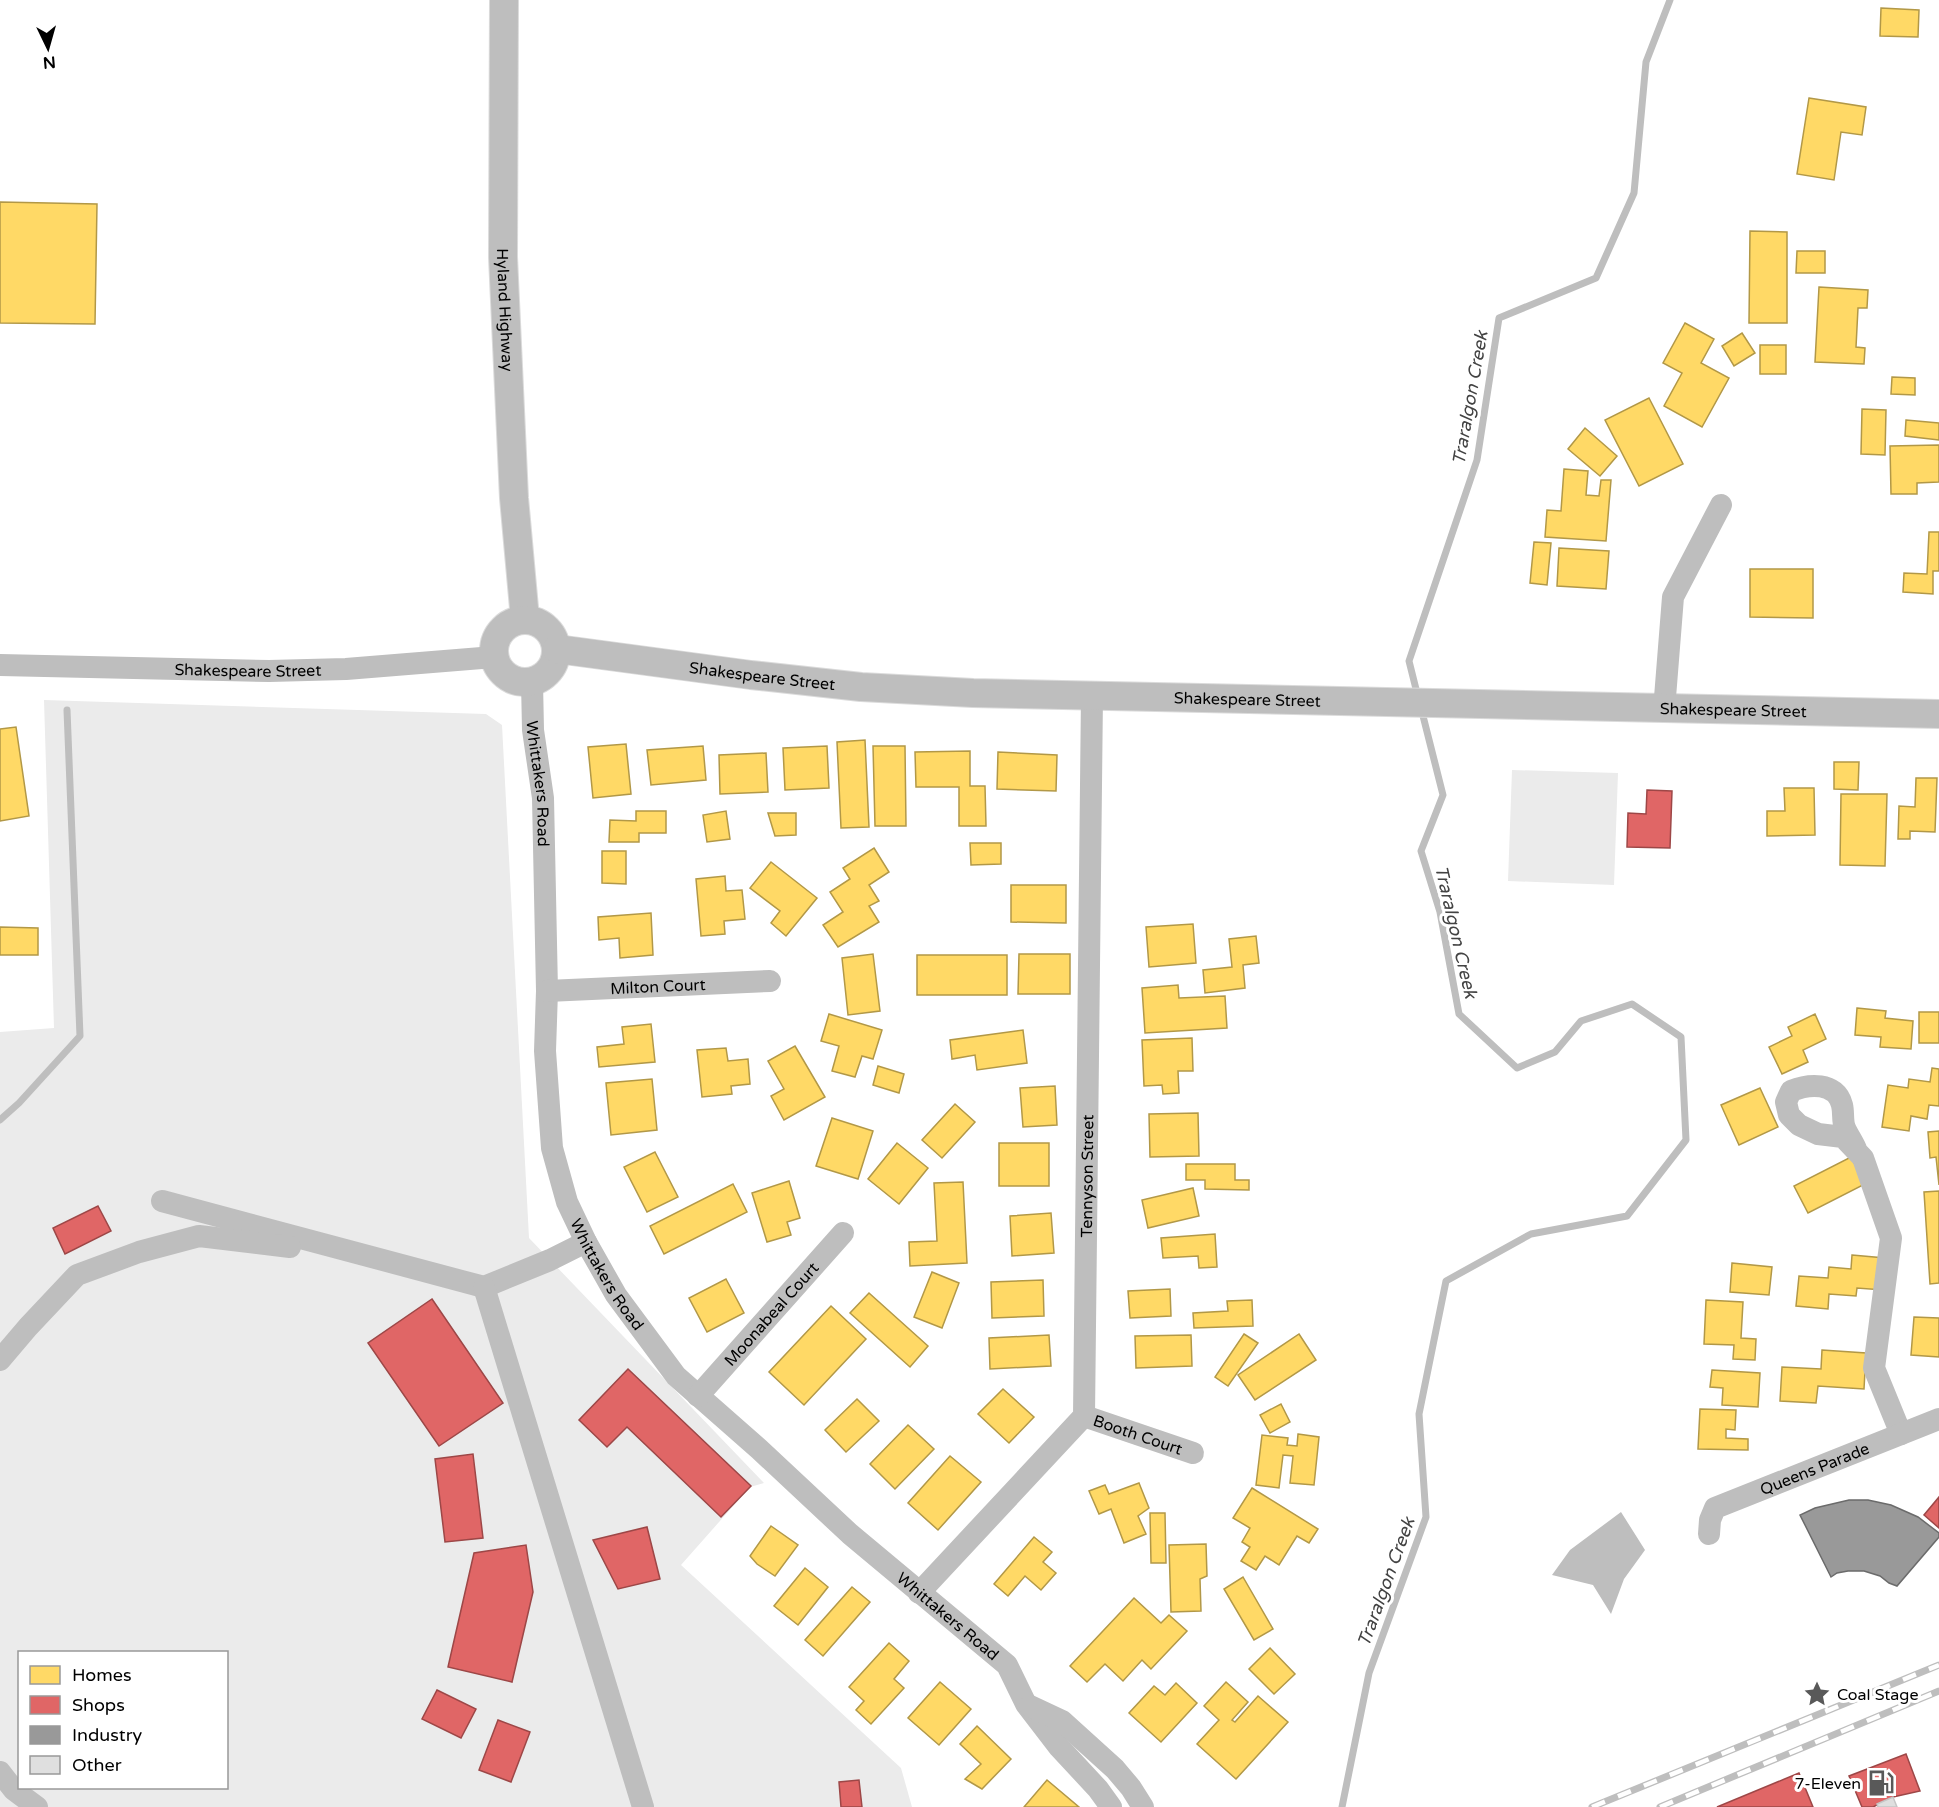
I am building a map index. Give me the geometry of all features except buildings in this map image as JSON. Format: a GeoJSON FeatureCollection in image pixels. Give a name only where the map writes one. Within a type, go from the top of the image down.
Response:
{"type":"FeatureCollection","features":[{"type":"Feature","properties":{"kind":"main road","name":"Hyland Highway"},"geometry":{"type":"LineString","coordinates":[[504,0],[503,257],[514,498],[525,620]]}},
{"type":"Feature","properties":{"kind":"main road"},"geometry":{"type":"LineString","coordinates":[[525,620],[537,622],[547,628],[554,638],[557,649],[556,660],[551,670],[543,678],[522,683],[512,680],[497,666],[494,647],[503,629],[517,621],[525,620]]}},
{"type":"Feature","properties":{"kind":"main road","name":"Shakespeare Street"},"geometry":{"type":"LineString","coordinates":[[557,649],[861,687],[973,693],[1463,703],[1664,710],[1939,714]]}},
{"type":"Feature","properties":{"kind":"street"},"geometry":{"type":"LineString","coordinates":[[1664,710],[1673,597],[1720,505]]}},
{"type":"Feature","properties":{"kind":"street","name":"Shakespeare Street"},"geometry":{"type":"LineString","coordinates":[[0,665],[269,671],[346,669],[494,657]]}},
{"type":"Feature","properties":{"kind":"street","name":"Whittakers Road"},"geometry":{"type":"LineString","coordinates":[[532,682],[533,730],[543,798],[547,991],[545,1051],[552,1148],[567,1202],[586,1242],[623,1304],[676,1376],[850,1534],[1007,1665],[1026,1704],[1059,1747],[1098,1789],[1111,1807]]}},
{"type":"Feature","properties":{"kind":"street","name":"Tennyson Street"},"geometry":{"type":"LineString","coordinates":[[1084,1416],[1092,695]]}},
{"type":"Feature","properties":{"kind":"street","name":"Milton Court"},"geometry":{"type":"LineString","coordinates":[[547,991],[770,981]]}},
{"type":"Feature","properties":{"kind":"street"},"geometry":{"type":"LineString","coordinates":[[1856,1149],[1863,1158],[1891,1238],[1874,1368],[1901,1434]]}},
{"type":"Feature","properties":{"kind":"street"},"geometry":{"type":"LineString","coordinates":[[162,1201],[484,1287],[550,1260],[586,1242]]}},
{"type":"Feature","properties":{"kind":"street","name":"Moonabeal Court"},"geometry":{"type":"LineString","coordinates":[[698,1396],[843,1233]]}},
{"type":"Feature","properties":{"kind":"street"},"geometry":{"type":"LineString","coordinates":[[0,1360],[77,1275],[139,1252],[199,1236],[392,1262]]}},
{"type":"Feature","properties":{"kind":"street"},"geometry":{"type":"LineString","coordinates":[[484,1287],[643,1807]]}},
{"type":"Feature","properties":{"kind":"street"},"geometry":{"type":"LineString","coordinates":[[919,1593],[1084,1416]]}},
{"type":"Feature","properties":{"kind":"street","name":"Booth Court"},"geometry":{"type":"LineString","coordinates":[[1084,1416],[1193,1452]]}},
{"type":"Feature","properties":{"kind":"street","name":"Queens Parade"},"geometry":{"type":"LineString","coordinates":[[1709,1534],[1710,1520],[1715,1508],[1939,1419]]}},
{"type":"Feature","properties":{"kind":"street"},"geometry":{"type":"LineString","coordinates":[[1026,1704],[1062,1721],[1114,1769],[1131,1797],[1143,1807]]}},
{"type":"Feature","properties":{"kind":"street"},"geometry":{"type":"LineString","coordinates":[[0,1772],[14,1790],[37,1807]]}},
{"type":"Feature","properties":{"kind":"shaded area"},"geometry":{"type":"Polygon","coordinates":[[[44,700],[486,714],[502,725],[529,1238],[764,1483],[750,1487],[681,1565],[901,1768],[912,1807],[0,1807],[0,1032],[54,1028],[44,700]]]}},
{"type":"Feature","properties":{"kind":"shaded area"},"geometry":{"type":"Polygon","coordinates":[[[1512,770],[1618,773],[1614,885],[1508,881],[1512,770]]]}},
{"type":"Feature","properties":{"kind":"shaded area"},"geometry":{"type":"Polygon","coordinates":[[[1621,1512],[1645,1550],[1624,1579],[1611,1614],[1593,1585],[1552,1575],[1570,1550],[1621,1512]]]}},
{"type":"Feature","properties":{"kind":"waterway","name":"Traralgon Creek"},"geometry":{"type":"LineString","coordinates":[[1418,697],[1409,661],[1477,460],[1499,318],[1596,278],[1634,193],[1646,62],[1670,0]]}},
{"type":"Feature","properties":{"kind":"waterway","name":"Traralgon Creek"},"geometry":{"type":"LineString","coordinates":[[1342,1807],[1369,1673],[1426,1517],[1419,1414],[1446,1281],[1531,1234],[1627,1216],[1686,1140],[1681,1037],[1632,1004],[1581,1021],[1555,1052],[1517,1068],[1459,1014],[1440,912],[1421,851],[1443,795],[1421,708]]}},
{"type":"Feature","properties":{"kind":"waterway"},"geometry":{"type":"LineString","coordinates":[[0,1120],[19,1103],[80,1036],[67,710]]}},
{"type":"Feature","properties":{"kind":"railway"},"geometry":{"type":"LineString","coordinates":[[1592,1807],[1939,1665]]}},
{"type":"Feature","properties":{"kind":"railway"},"geometry":{"type":"LineString","coordinates":[[1660,1807],[1939,1691]]}},
{"type":"Feature","properties":{"kind":"place","name":"Coal Stage"},"geometry":{"type":"Point","coordinates":[1817,1694]}},
{"type":"Feature","properties":{"kind":"place","name":"7-Eleven"},"geometry":{"type":"Point","coordinates":[1881,1783]}}]}
